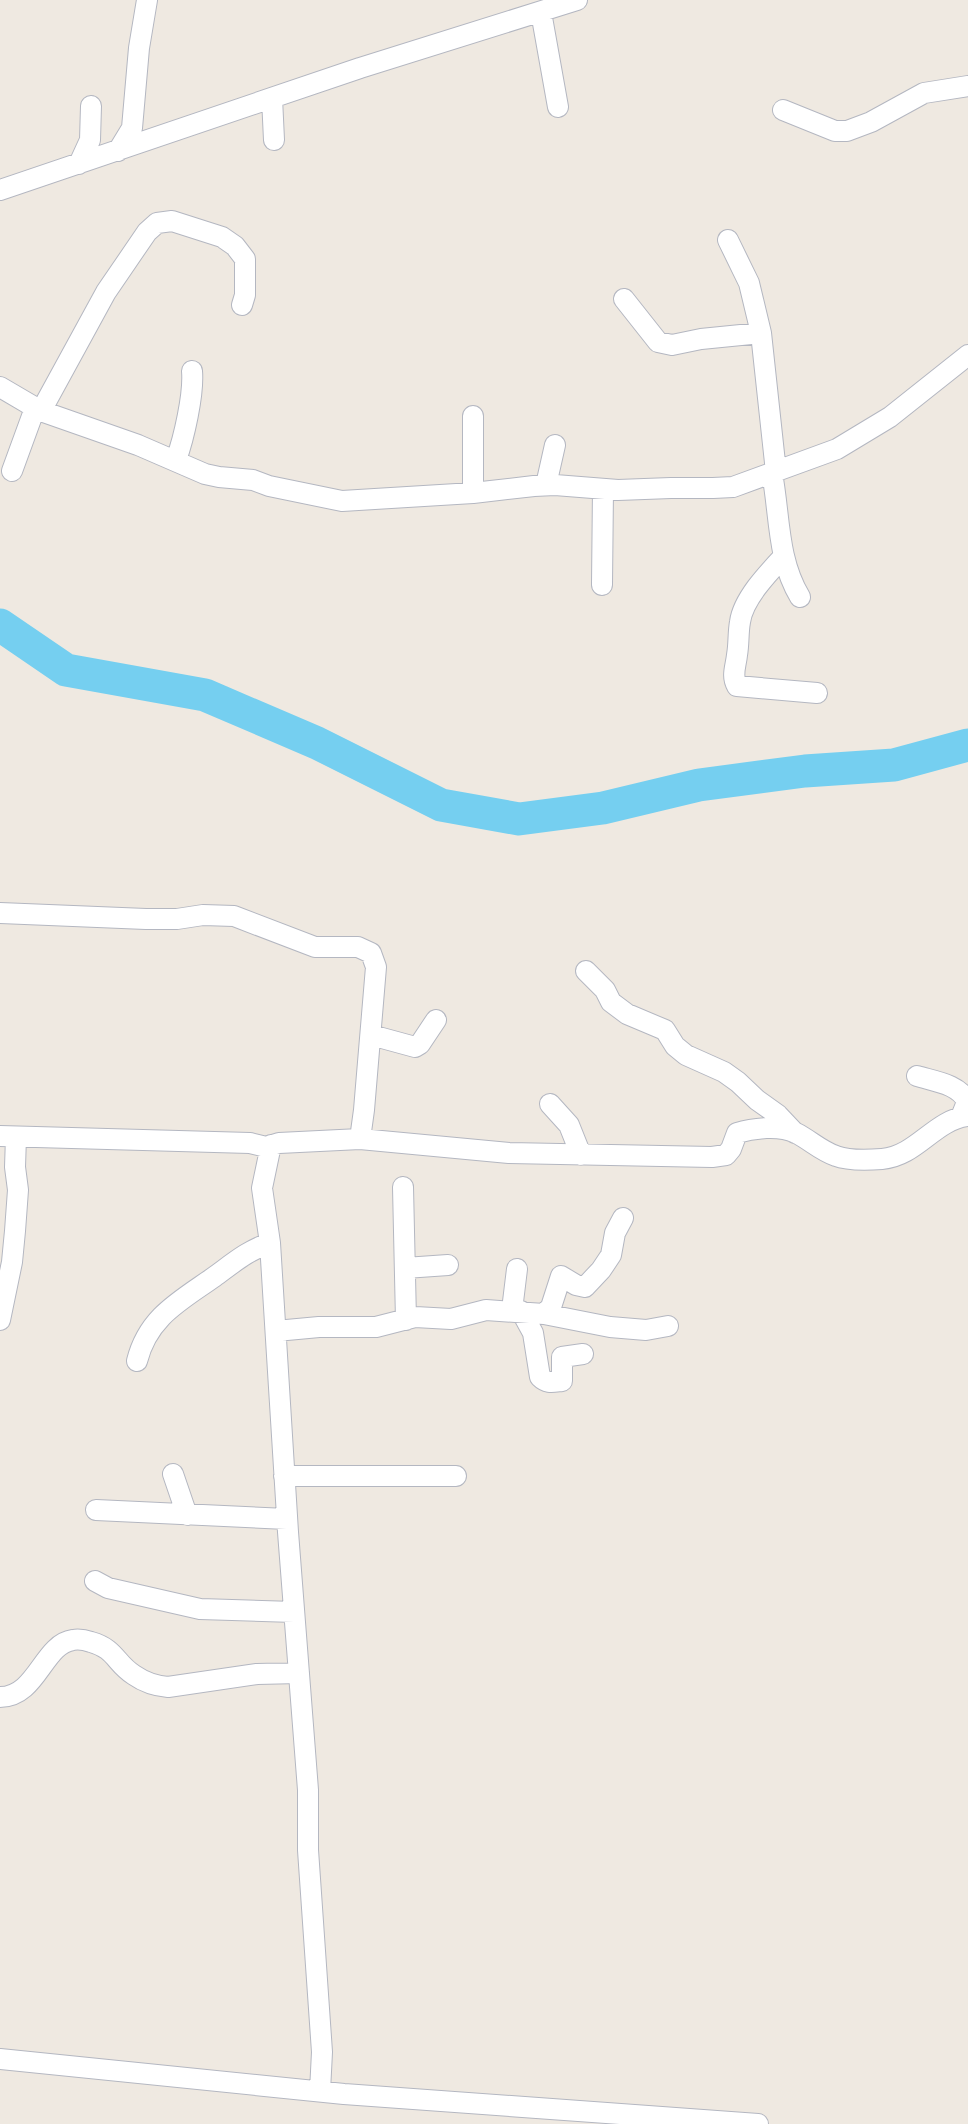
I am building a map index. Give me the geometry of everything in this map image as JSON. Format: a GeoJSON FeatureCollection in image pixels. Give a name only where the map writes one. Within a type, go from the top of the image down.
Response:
{"type":"FeatureCollection","features":[{"type":"Feature","properties":{"kind":"street"},"geometry":{"type":"LineString","coordinates":[[118,151],[132,128],[139,48],[147,0]]}},
{"type":"Feature","properties":{"kind":"street"},"geometry":{"type":"LineString","coordinates":[[0,190],[272,98],[577,0]]}},
{"type":"Feature","properties":{"kind":"street"},"geometry":{"type":"LineString","coordinates":[[541,12],[558,107]]}},
{"type":"Feature","properties":{"kind":"street"},"geometry":{"type":"LineString","coordinates":[[783,110],[835,131],[847,131],[872,122],[924,93],[968,86]]}},
{"type":"Feature","properties":{"kind":"street"},"geometry":{"type":"LineString","coordinates":[[272,98],[274,140]]}},
{"type":"Feature","properties":{"kind":"street"},"geometry":{"type":"LineString","coordinates":[[78,164],[90,140],[91,106]]}},
{"type":"Feature","properties":{"kind":"street"},"geometry":{"type":"LineString","coordinates":[[12,471],[38,409],[106,292],[147,232],[157,223],[172,221],[222,237],[235,246],[245,259],[245,295],[242,305]]}},
{"type":"Feature","properties":{"kind":"street"},"geometry":{"type":"LineString","coordinates":[[728,240],[749,283],[761,333],[779,536],[787,573],[800,597]]}},
{"type":"Feature","properties":{"kind":"street"},"geometry":{"type":"LineString","coordinates":[[624,299],[658,342],[666,345],[761,333]]}},
{"type":"Feature","properties":{"kind":"street"},"geometry":{"type":"LineString","coordinates":[[0,387],[38,409],[176,460],[205,474],[253,480],[269,486],[342,501],[546,486],[603,489],[733,487],[837,449],[908,404],[968,355]]}},
{"type":"Feature","properties":{"kind":"street"},"geometry":{"type":"LineString","coordinates":[[176,460],[193,382],[192,371]]}},
{"type":"Feature","properties":{"kind":"street"},"geometry":{"type":"LineString","coordinates":[[473,416],[473,493]]}},
{"type":"Feature","properties":{"kind":"street"},"geometry":{"type":"LineString","coordinates":[[546,486],[555,445]]}},
{"type":"Feature","properties":{"kind":"street"},"geometry":{"type":"LineString","coordinates":[[602,585],[603,489]]}},
{"type":"Feature","properties":{"kind":"street"},"geometry":{"type":"LineString","coordinates":[[784,556],[763,579],[740,620],[734,682],[737,686],[816,693]]}},
{"type":"Feature","properties":{"kind":"street"},"geometry":{"type":"LineString","coordinates":[[0,913],[146,919],[177,919],[203,915],[234,916],[315,947],[358,947],[371,954],[376,967],[360,1139]]}},
{"type":"Feature","properties":{"kind":"street"},"geometry":{"type":"LineString","coordinates":[[586,971],[605,990],[611,1002],[627,1014],[665,1030],[675,1046],[686,1055],[724,1072],[778,1115],[795,1133]]}},
{"type":"Feature","properties":{"kind":"street"},"geometry":{"type":"LineString","coordinates":[[371,1035],[415,1047],[420,1044],[436,1020]]}},
{"type":"Feature","properties":{"kind":"street"},"geometry":{"type":"LineString","coordinates":[[0,1320],[12,1262],[18,1190],[8,1136],[250,1143],[266,1147],[314,1141],[360,1139],[509,1153],[712,1157],[726,1155],[737,1133],[749,1129],[783,1129],[795,1133],[837,1157],[885,1158],[913,1148],[933,1130],[954,1118],[965,1116],[967,1102],[964,1095],[957,1089],[916,1076]]}},
{"type":"Feature","properties":{"kind":"street"},"geometry":{"type":"LineString","coordinates":[[550,1104],[569,1125],[581,1155]]}},
{"type":"Feature","properties":{"kind":"street"},"geometry":{"type":"LineString","coordinates":[[271,1145],[262,1188],[270,1243],[284,1476],[308,1790],[308,1850],[322,2052],[320,2091]]}},
{"type":"Feature","properties":{"kind":"street"},"geometry":{"type":"LineString","coordinates":[[404,1187],[406,1320]]}},
{"type":"Feature","properties":{"kind":"street"},"geometry":{"type":"LineString","coordinates":[[544,1314],[551,1307],[561,1276],[576,1285],[585,1287],[601,1270],[611,1255],[615,1233],[623,1218]]}},
{"type":"Feature","properties":{"kind":"street"},"geometry":{"type":"LineString","coordinates":[[137,1361],[146,1335],[169,1308],[246,1253],[270,1243]]}},
{"type":"Feature","properties":{"kind":"street"},"geometry":{"type":"LineString","coordinates":[[405,1268],[448,1265]]}},
{"type":"Feature","properties":{"kind":"street"},"geometry":{"type":"LineString","coordinates":[[517,1269],[516,1311],[533,1333],[540,1377],[549,1383],[562,1381],[562,1357],[583,1354]]}},
{"type":"Feature","properties":{"kind":"street"},"geometry":{"type":"LineString","coordinates":[[276,1331],[376,1327],[415,1317],[451,1319],[486,1310],[544,1314],[622,1328],[646,1330],[668,1326]]}},
{"type":"Feature","properties":{"kind":"street"},"geometry":{"type":"LineString","coordinates":[[173,1474],[187,1515]]}},
{"type":"Feature","properties":{"kind":"street"},"geometry":{"type":"LineString","coordinates":[[284,1476],[456,1476]]}},
{"type":"Feature","properties":{"kind":"street"},"geometry":{"type":"LineString","coordinates":[[96,1510],[287,1519]]}},
{"type":"Feature","properties":{"kind":"street"},"geometry":{"type":"LineString","coordinates":[[95,1581],[108,1588],[200,1609],[294,1612]]}},
{"type":"Feature","properties":{"kind":"street"},"geometry":{"type":"LineString","coordinates":[[0,1697],[22,1690],[60,1645],[72,1640],[83,1640],[109,1649],[133,1674],[156,1686],[168,1687],[257,1674],[299,1673]]}},
{"type":"Feature","properties":{"kind":"street"},"geometry":{"type":"LineString","coordinates":[[0,2059],[320,2091],[758,2124]]}},
{"type":"Feature","properties":{"kind":"waterway"},"geometry":{"type":"LineString","coordinates":[[0,625],[66,670],[205,695],[317,743],[441,805],[519,819],[603,808],[699,785],[805,771],[894,765],[968,745]]}}]}
